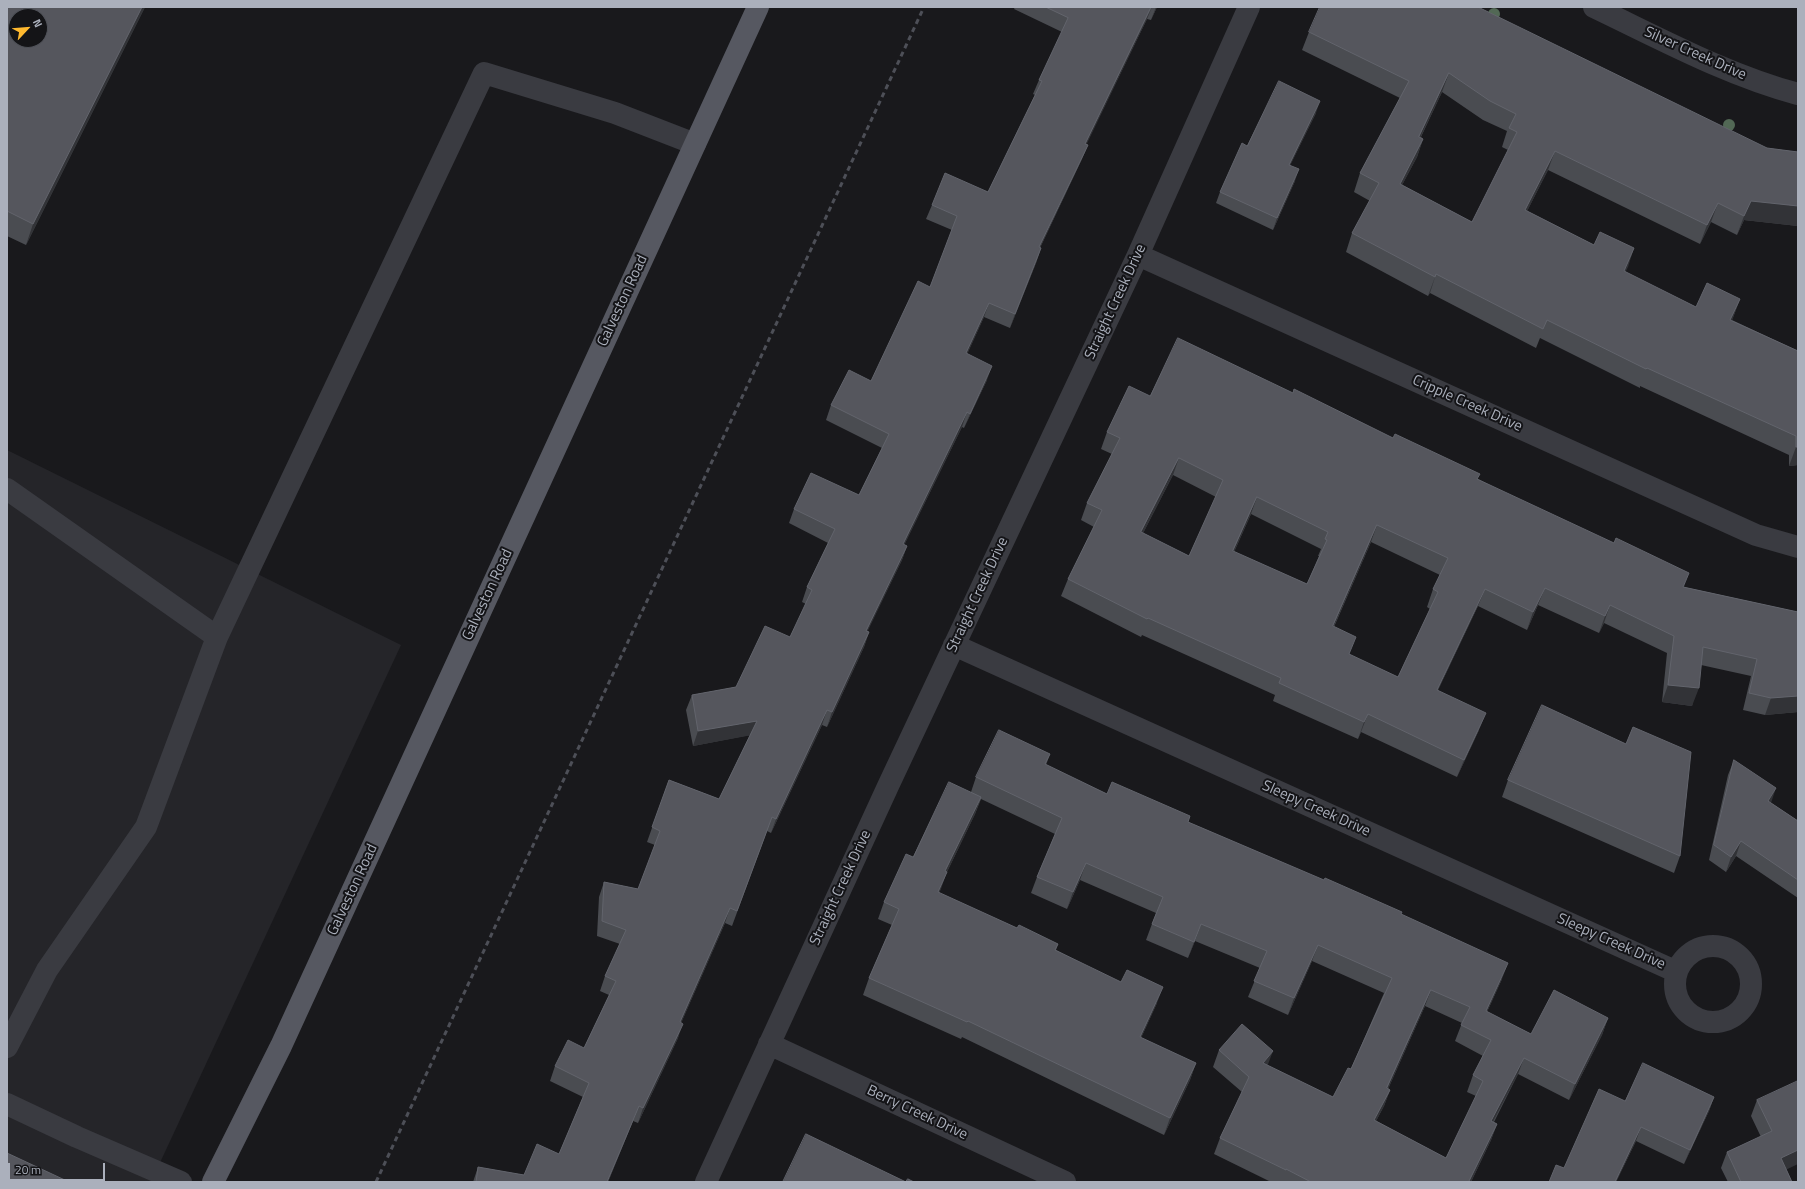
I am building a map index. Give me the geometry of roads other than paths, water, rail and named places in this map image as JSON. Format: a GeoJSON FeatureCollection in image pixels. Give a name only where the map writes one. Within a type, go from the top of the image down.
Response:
{"type":"FeatureCollection","features":[{"type":"Feature","properties":{"kind":"main road","name":"Galveston Road"},"geometry":{"type":"LineString","coordinates":[[213,1182],[281,1046],[758,7]]}},
{"type":"Feature","properties":{"kind":"street","name":"Straight Creek Drive"},"geometry":{"type":"LineString","coordinates":[[706,1182],[954,645],[1138,255],[1249,7]]}},
{"type":"Feature","properties":{"kind":"street","name":"Silver Creek Drive"},"geometry":{"type":"LineString","coordinates":[[1594,7],[1715,65],[1767,86],[1798,94]]}},
{"type":"Feature","properties":{"kind":"street"},"geometry":{"type":"LineString","coordinates":[[7,1047],[47,970],[146,827],[217,638],[484,73],[615,113],[695,144]]}},
{"type":"Feature","properties":{"kind":"street","name":"Cripple Creek Drive"},"geometry":{"type":"LineString","coordinates":[[1138,255],[1756,535],[1798,547]]}},
{"type":"Feature","properties":{"kind":"street"},"geometry":{"type":"LineString","coordinates":[[7,489],[217,638]]}},
{"type":"Feature","properties":{"kind":"street","name":"Sleepy Creek Drive"},"geometry":{"type":"LineString","coordinates":[[954,645],[1677,972]]}},
{"type":"Feature","properties":{"kind":"street","name":"Berry Creek Drive"},"geometry":{"type":"LineString","coordinates":[[769,1044],[1065,1182]]}},
{"type":"Feature","properties":{"kind":"street"},"geometry":{"type":"LineString","coordinates":[[7,1104],[77,1138],[181,1182]]}},
{"type":"Feature","properties":{"kind":"railway"},"geometry":{"type":"LineString","coordinates":[[376,1182],[924,7]]}}]}
